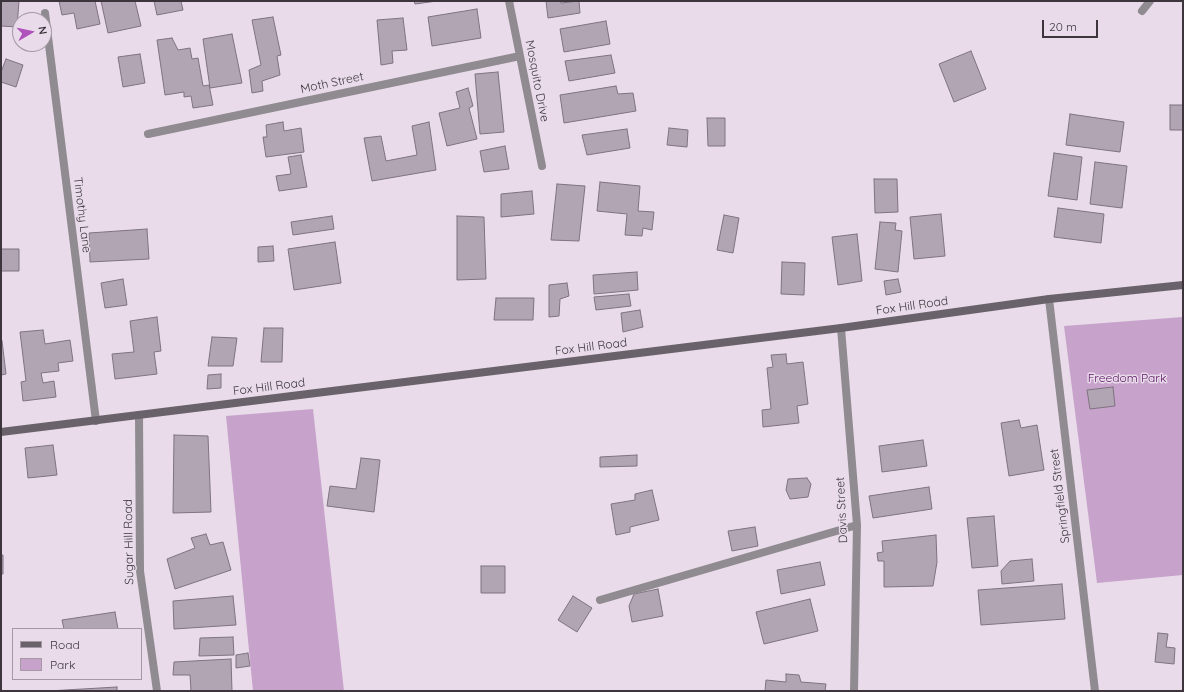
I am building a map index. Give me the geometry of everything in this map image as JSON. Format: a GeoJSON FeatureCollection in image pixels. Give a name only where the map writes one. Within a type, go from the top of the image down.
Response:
{"type":"FeatureCollection","features":[{"type":"Feature","properties":{"kind":"main road","name":"Fox Hill Road"},"geometry":{"type":"LineString","coordinates":[[1,432],[841,328],[1049,299],[1183,285]]}},
{"type":"Feature","properties":{"kind":"street","name":"Mosquito Drive"},"geometry":{"type":"LineString","coordinates":[[509,1],[542,166]]}},
{"type":"Feature","properties":{"kind":"street"},"geometry":{"type":"LineString","coordinates":[[1142,11],[1150,1]]}},
{"type":"Feature","properties":{"kind":"street","name":"Timothy Lane"},"geometry":{"type":"LineString","coordinates":[[50,52],[96,421]]}},
{"type":"Feature","properties":{"kind":"street","name":"Moth Street"},"geometry":{"type":"LineString","coordinates":[[148,134],[520,56]]}},
{"type":"Feature","properties":{"kind":"street","name":"Springfield Street"},"geometry":{"type":"LineString","coordinates":[[1049,299],[1095,691]]}},
{"type":"Feature","properties":{"kind":"street","name":"Davis Street"},"geometry":{"type":"LineString","coordinates":[[841,328],[857,525],[854,691]]}},
{"type":"Feature","properties":{"kind":"street","name":"Sugar Hill Road"},"geometry":{"type":"LineString","coordinates":[[139,415],[140,572],[157,691]]}},
{"type":"Feature","properties":{"kind":"street"},"geometry":{"type":"LineString","coordinates":[[600,600],[857,525]]}},
{"type":"Feature","properties":{"kind":"green space","name":"Freedom Park"},"geometry":{"type":"Polygon","coordinates":[[[1183,317],[1183,575],[1097,583],[1064,326],[1183,317]]]}},
{"type":"Feature","properties":{"kind":"green space"},"geometry":{"type":"Polygon","coordinates":[[[313,409],[344,691],[253,691],[226,416],[313,409]]]}},
{"type":"Feature","properties":{"kind":"building"},"geometry":{"type":"Polygon","coordinates":[[[1,1],[19,1],[18,12],[12,12],[12,27],[1,26],[1,1]]]}},
{"type":"Feature","properties":{"kind":"building"},"geometry":{"type":"Polygon","coordinates":[[[59,1],[95,1],[100,24],[77,29],[74,13],[62,15],[59,1]]]}},
{"type":"Feature","properties":{"kind":"building"},"geometry":{"type":"Polygon","coordinates":[[[101,1],[135,1],[141,26],[108,33],[101,1]]]}},
{"type":"Feature","properties":{"kind":"building"},"geometry":{"type":"Polygon","coordinates":[[[154,1],[181,1],[183,10],[157,15],[154,1]]]}},
{"type":"Feature","properties":{"kind":"building"},"geometry":{"type":"Polygon","coordinates":[[[414,1],[437,1],[415,4],[414,1]]]}},
{"type":"Feature","properties":{"kind":"building"},"geometry":{"type":"Polygon","coordinates":[[[546,1],[560,1],[561,3],[579,1],[580,13],[548,18],[546,1]]]}},
{"type":"Feature","properties":{"kind":"building"},"geometry":{"type":"Polygon","coordinates":[[[477,9],[481,38],[432,46],[428,17],[477,9]]]}},
{"type":"Feature","properties":{"kind":"building"},"geometry":{"type":"Polygon","coordinates":[[[273,17],[281,55],[277,56],[280,75],[262,81],[263,91],[252,93],[249,70],[261,65],[252,20],[273,17]]]}},
{"type":"Feature","properties":{"kind":"building"},"geometry":{"type":"Polygon","coordinates":[[[403,18],[407,50],[392,51],[393,63],[381,65],[377,20],[403,18]]]}},
{"type":"Feature","properties":{"kind":"building"},"geometry":{"type":"Polygon","coordinates":[[[606,21],[610,44],[564,52],[560,29],[606,21]]]}},
{"type":"Feature","properties":{"kind":"building"},"geometry":{"type":"Polygon","coordinates":[[[232,34],[242,83],[210,88],[203,39],[232,34]]]}},
{"type":"Feature","properties":{"kind":"building"},"geometry":{"type":"Polygon","coordinates":[[[172,38],[178,50],[190,48],[192,59],[198,58],[203,86],[209,85],[213,105],[193,108],[191,96],[184,97],[184,92],[165,95],[157,40],[172,38]]]}},
{"type":"Feature","properties":{"kind":"building"},"geometry":{"type":"Polygon","coordinates":[[[971,51],[986,89],[954,102],[939,64],[971,51]]]}},
{"type":"Feature","properties":{"kind":"building"},"geometry":{"type":"Polygon","coordinates":[[[140,54],[145,83],[123,87],[118,57],[140,54]]]}},
{"type":"Feature","properties":{"kind":"building"},"geometry":{"type":"Polygon","coordinates":[[[611,55],[615,73],[569,81],[565,61],[611,55]]]}},
{"type":"Feature","properties":{"kind":"building"},"geometry":{"type":"Polygon","coordinates":[[[6,59],[23,65],[16,87],[1,82],[1,72],[6,59]]]}},
{"type":"Feature","properties":{"kind":"building"},"geometry":{"type":"Polygon","coordinates":[[[498,72],[504,132],[480,134],[475,74],[498,72]]]}},
{"type":"Feature","properties":{"kind":"building"},"geometry":{"type":"Polygon","coordinates":[[[616,86],[618,94],[633,93],[636,111],[564,123],[560,95],[616,86]]]}},
{"type":"Feature","properties":{"kind":"building"},"geometry":{"type":"Polygon","coordinates":[[[468,88],[473,106],[469,108],[477,139],[447,146],[439,113],[460,108],[456,92],[468,88]]]}},
{"type":"Feature","properties":{"kind":"building"},"geometry":{"type":"Polygon","coordinates":[[[1170,105],[1183,105],[1183,130],[1170,130],[1170,105]]]}},
{"type":"Feature","properties":{"kind":"building"},"geometry":{"type":"Polygon","coordinates":[[[1070,114],[1124,122],[1120,152],[1066,145],[1070,114]]]}},
{"type":"Feature","properties":{"kind":"building"},"geometry":{"type":"Polygon","coordinates":[[[707,118],[725,118],[725,146],[708,146],[707,118]]]}},
{"type":"Feature","properties":{"kind":"building"},"geometry":{"type":"Polygon","coordinates":[[[283,122],[284,131],[301,128],[304,152],[266,157],[263,137],[267,137],[266,125],[283,122]]]}},
{"type":"Feature","properties":{"kind":"building"},"geometry":{"type":"Polygon","coordinates":[[[429,122],[436,170],[372,181],[364,138],[381,136],[386,161],[417,155],[412,126],[429,122]]]}},
{"type":"Feature","properties":{"kind":"building"},"geometry":{"type":"Polygon","coordinates":[[[669,128],[688,130],[687,147],[667,145],[669,128]]]}},
{"type":"Feature","properties":{"kind":"building"},"geometry":{"type":"Polygon","coordinates":[[[627,129],[630,148],[587,155],[582,135],[627,129]]]}},
{"type":"Feature","properties":{"kind":"building"},"geometry":{"type":"Polygon","coordinates":[[[505,146],[509,169],[484,172],[480,151],[505,146]]]}},
{"type":"Feature","properties":{"kind":"building"},"geometry":{"type":"Polygon","coordinates":[[[1054,153],[1082,157],[1077,200],[1048,196],[1054,153]]]}},
{"type":"Feature","properties":{"kind":"building"},"geometry":{"type":"Polygon","coordinates":[[[301,155],[307,187],[279,191],[276,176],[291,174],[288,157],[301,155]]]}},
{"type":"Feature","properties":{"kind":"building"},"geometry":{"type":"Polygon","coordinates":[[[1095,162],[1127,166],[1122,208],[1090,204],[1095,162]]]}},
{"type":"Feature","properties":{"kind":"building"},"geometry":{"type":"Polygon","coordinates":[[[874,179],[897,179],[898,212],[875,213],[874,179]]]}},
{"type":"Feature","properties":{"kind":"building"},"geometry":{"type":"Polygon","coordinates":[[[600,182],[640,186],[638,211],[654,212],[652,230],[643,228],[642,236],[625,235],[627,214],[597,211],[600,182]]]}},
{"type":"Feature","properties":{"kind":"building"},"geometry":{"type":"Polygon","coordinates":[[[557,184],[585,186],[579,241],[551,240],[557,184]]]}},
{"type":"Feature","properties":{"kind":"building"},"geometry":{"type":"Polygon","coordinates":[[[532,191],[534,214],[501,217],[501,194],[532,191]]]}},
{"type":"Feature","properties":{"kind":"building"},"geometry":{"type":"Polygon","coordinates":[[[1058,208],[1104,214],[1101,243],[1054,237],[1058,208]]]}},
{"type":"Feature","properties":{"kind":"building"},"geometry":{"type":"Polygon","coordinates":[[[941,214],[945,256],[914,259],[910,217],[941,214]]]}},
{"type":"Feature","properties":{"kind":"building"},"geometry":{"type":"Polygon","coordinates":[[[724,215],[739,218],[733,253],[717,250],[724,215]]]}},
{"type":"Feature","properties":{"kind":"building"},"geometry":{"type":"Polygon","coordinates":[[[332,216],[334,229],[293,235],[291,222],[332,216]]]}},
{"type":"Feature","properties":{"kind":"building"},"geometry":{"type":"Polygon","coordinates":[[[457,216],[484,217],[486,279],[457,280],[457,216]]]}},
{"type":"Feature","properties":{"kind":"building"},"geometry":{"type":"Polygon","coordinates":[[[880,222],[896,223],[895,230],[902,231],[898,272],[875,269],[880,222]]]}},
{"type":"Feature","properties":{"kind":"building"},"geometry":{"type":"Polygon","coordinates":[[[147,229],[149,259],[90,262],[89,233],[147,229]]]}},
{"type":"Feature","properties":{"kind":"building"},"geometry":{"type":"Polygon","coordinates":[[[857,234],[862,281],[838,285],[832,237],[857,234]]]}},
{"type":"Feature","properties":{"kind":"building"},"geometry":{"type":"Polygon","coordinates":[[[335,242],[341,283],[294,290],[288,249],[335,242]]]}},
{"type":"Feature","properties":{"kind":"building"},"geometry":{"type":"Polygon","coordinates":[[[273,246],[274,261],[258,262],[258,247],[273,246]]]}},
{"type":"Feature","properties":{"kind":"building"},"geometry":{"type":"Polygon","coordinates":[[[1,249],[19,249],[19,271],[1,271],[1,249]]]}},
{"type":"Feature","properties":{"kind":"building"},"geometry":{"type":"Polygon","coordinates":[[[782,262],[805,263],[804,295],[781,294],[782,262]]]}},
{"type":"Feature","properties":{"kind":"building"},"geometry":{"type":"Polygon","coordinates":[[[637,272],[638,290],[594,294],[593,275],[637,272]]]}},
{"type":"Feature","properties":{"kind":"building"},"geometry":{"type":"Polygon","coordinates":[[[123,279],[127,305],[105,308],[101,283],[123,279]]]}},
{"type":"Feature","properties":{"kind":"building"},"geometry":{"type":"Polygon","coordinates":[[[898,279],[901,292],[886,295],[884,281],[898,279]]]}},
{"type":"Feature","properties":{"kind":"building"},"geometry":{"type":"Polygon","coordinates":[[[567,283],[569,296],[560,299],[559,316],[549,317],[549,285],[567,283]]]}},
{"type":"Feature","properties":{"kind":"building"},"geometry":{"type":"Polygon","coordinates":[[[629,294],[631,306],[596,310],[594,297],[629,294]]]}},
{"type":"Feature","properties":{"kind":"building"},"geometry":{"type":"Polygon","coordinates":[[[496,298],[534,298],[533,320],[494,320],[496,298]]]}},
{"type":"Feature","properties":{"kind":"building"},"geometry":{"type":"Polygon","coordinates":[[[640,310],[643,327],[623,332],[621,313],[640,310]]]}},
{"type":"Feature","properties":{"kind":"building"},"geometry":{"type":"Polygon","coordinates":[[[157,317],[161,351],[154,352],[157,374],[115,379],[112,354],[134,352],[130,321],[157,317]]]}},
{"type":"Feature","properties":{"kind":"building"},"geometry":{"type":"Polygon","coordinates":[[[264,328],[283,328],[282,362],[261,362],[264,328]]]}},
{"type":"Feature","properties":{"kind":"building"},"geometry":{"type":"Polygon","coordinates":[[[43,330],[45,344],[70,340],[73,361],[58,363],[59,371],[41,373],[43,383],[54,381],[56,397],[23,401],[21,382],[26,381],[20,332],[43,330]]]}},
{"type":"Feature","properties":{"kind":"building"},"geometry":{"type":"Polygon","coordinates":[[[212,337],[237,338],[233,366],[208,366],[212,337]]]}},
{"type":"Feature","properties":{"kind":"building"},"geometry":{"type":"Polygon","coordinates":[[[2,341],[6,374],[1,375],[1,342],[2,341]]]}},
{"type":"Feature","properties":{"kind":"building"},"geometry":{"type":"Polygon","coordinates":[[[786,354],[787,364],[803,362],[808,404],[797,406],[799,423],[763,427],[762,410],[771,409],[767,368],[773,367],[771,355],[786,354]]]}},
{"type":"Feature","properties":{"kind":"building"},"geometry":{"type":"Polygon","coordinates":[[[221,374],[221,388],[207,389],[208,375],[221,374]]]}},
{"type":"Feature","properties":{"kind":"building"},"geometry":{"type":"Polygon","coordinates":[[[1113,387],[1115,406],[1090,409],[1087,390],[1113,387]]]}},
{"type":"Feature","properties":{"kind":"building"},"geometry":{"type":"Polygon","coordinates":[[[1019,420],[1021,428],[1037,425],[1044,470],[1009,476],[1001,423],[1019,420]]]}},
{"type":"Feature","properties":{"kind":"building"},"geometry":{"type":"Polygon","coordinates":[[[174,435],[208,436],[211,512],[173,513],[174,435]]]}},
{"type":"Feature","properties":{"kind":"building"},"geometry":{"type":"Polygon","coordinates":[[[923,440],[927,466],[882,472],[879,446],[923,440]]]}},
{"type":"Feature","properties":{"kind":"building"},"geometry":{"type":"Polygon","coordinates":[[[53,445],[57,475],[28,478],[25,448],[53,445]]]}},
{"type":"Feature","properties":{"kind":"building"},"geometry":{"type":"Polygon","coordinates":[[[637,455],[637,466],[600,467],[600,457],[637,455]]]}},
{"type":"Feature","properties":{"kind":"building"},"geometry":{"type":"Polygon","coordinates":[[[361,458],[380,460],[374,512],[327,506],[330,486],[356,489],[361,458]]]}},
{"type":"Feature","properties":{"kind":"building"},"geometry":{"type":"Polygon","coordinates":[[[807,478],[811,484],[808,497],[790,499],[786,490],[788,479],[807,478]]]}},
{"type":"Feature","properties":{"kind":"building"},"geometry":{"type":"Polygon","coordinates":[[[929,487],[932,509],[873,518],[869,496],[929,487]]]}},
{"type":"Feature","properties":{"kind":"building"},"geometry":{"type":"Polygon","coordinates":[[[652,490],[659,520],[630,527],[630,532],[616,535],[611,504],[635,500],[635,494],[652,490]]]}},
{"type":"Feature","properties":{"kind":"building"},"geometry":{"type":"Polygon","coordinates":[[[994,516],[998,566],[972,568],[967,518],[994,516]]]}},
{"type":"Feature","properties":{"kind":"building"},"geometry":{"type":"Polygon","coordinates":[[[755,527],[758,546],[732,551],[728,531],[755,527]]]}},
{"type":"Feature","properties":{"kind":"building"},"geometry":{"type":"Polygon","coordinates":[[[206,534],[210,545],[223,542],[231,570],[175,589],[167,559],[195,548],[191,538],[206,534]]]}},
{"type":"Feature","properties":{"kind":"building"},"geometry":{"type":"Polygon","coordinates":[[[936,535],[937,562],[933,586],[884,587],[884,561],[878,561],[877,553],[883,552],[882,541],[936,535]]]}},
{"type":"Feature","properties":{"kind":"building"},"geometry":{"type":"Polygon","coordinates":[[[1,555],[3,555],[3,574],[1,574],[1,555]]]}},
{"type":"Feature","properties":{"kind":"building"},"geometry":{"type":"Polygon","coordinates":[[[1032,559],[1034,581],[1002,584],[1001,571],[1010,561],[1032,559]]]}},
{"type":"Feature","properties":{"kind":"building"},"geometry":{"type":"Polygon","coordinates":[[[820,562],[825,585],[781,594],[777,570],[820,562]]]}},
{"type":"Feature","properties":{"kind":"building"},"geometry":{"type":"Polygon","coordinates":[[[481,566],[505,566],[505,593],[481,593],[481,566]]]}},
{"type":"Feature","properties":{"kind":"building"},"geometry":{"type":"Polygon","coordinates":[[[1062,584],[1065,619],[981,625],[978,590],[1062,584]]]}},
{"type":"Feature","properties":{"kind":"building"},"geometry":{"type":"Polygon","coordinates":[[[658,589],[663,616],[632,622],[629,606],[634,594],[658,589]]]}},
{"type":"Feature","properties":{"kind":"building"},"geometry":{"type":"Polygon","coordinates":[[[233,596],[236,625],[174,629],[173,601],[233,596]]]}},
{"type":"Feature","properties":{"kind":"building"},"geometry":{"type":"Polygon","coordinates":[[[573,596],[592,608],[577,632],[558,620],[573,596]]]}},
{"type":"Feature","properties":{"kind":"building"},"geometry":{"type":"Polygon","coordinates":[[[810,599],[818,631],[764,644],[756,612],[810,599]]]}},
{"type":"Feature","properties":{"kind":"building"},"geometry":{"type":"Polygon","coordinates":[[[115,612],[118,628],[64,628],[62,620],[115,612]]]}},
{"type":"Feature","properties":{"kind":"building"},"geometry":{"type":"Polygon","coordinates":[[[1158,633],[1168,634],[1166,647],[1175,648],[1174,664],[1155,662],[1158,633]]]}},
{"type":"Feature","properties":{"kind":"building"},"geometry":{"type":"Polygon","coordinates":[[[233,637],[234,655],[199,656],[200,638],[233,637]]]}},
{"type":"Feature","properties":{"kind":"building"},"geometry":{"type":"Polygon","coordinates":[[[248,653],[250,666],[236,668],[236,655],[248,653]]]}},
{"type":"Feature","properties":{"kind":"building"},"geometry":{"type":"Polygon","coordinates":[[[231,659],[232,691],[191,691],[190,675],[173,675],[174,662],[231,659]]]}},
{"type":"Feature","properties":{"kind":"building"},"geometry":{"type":"Polygon","coordinates":[[[786,674],[799,675],[801,682],[826,684],[825,691],[765,691],[766,680],[786,682],[786,674]]]}},
{"type":"Feature","properties":{"kind":"building"},"geometry":{"type":"Polygon","coordinates":[[[117,687],[117,691],[48,691],[117,687]]]}}]}
